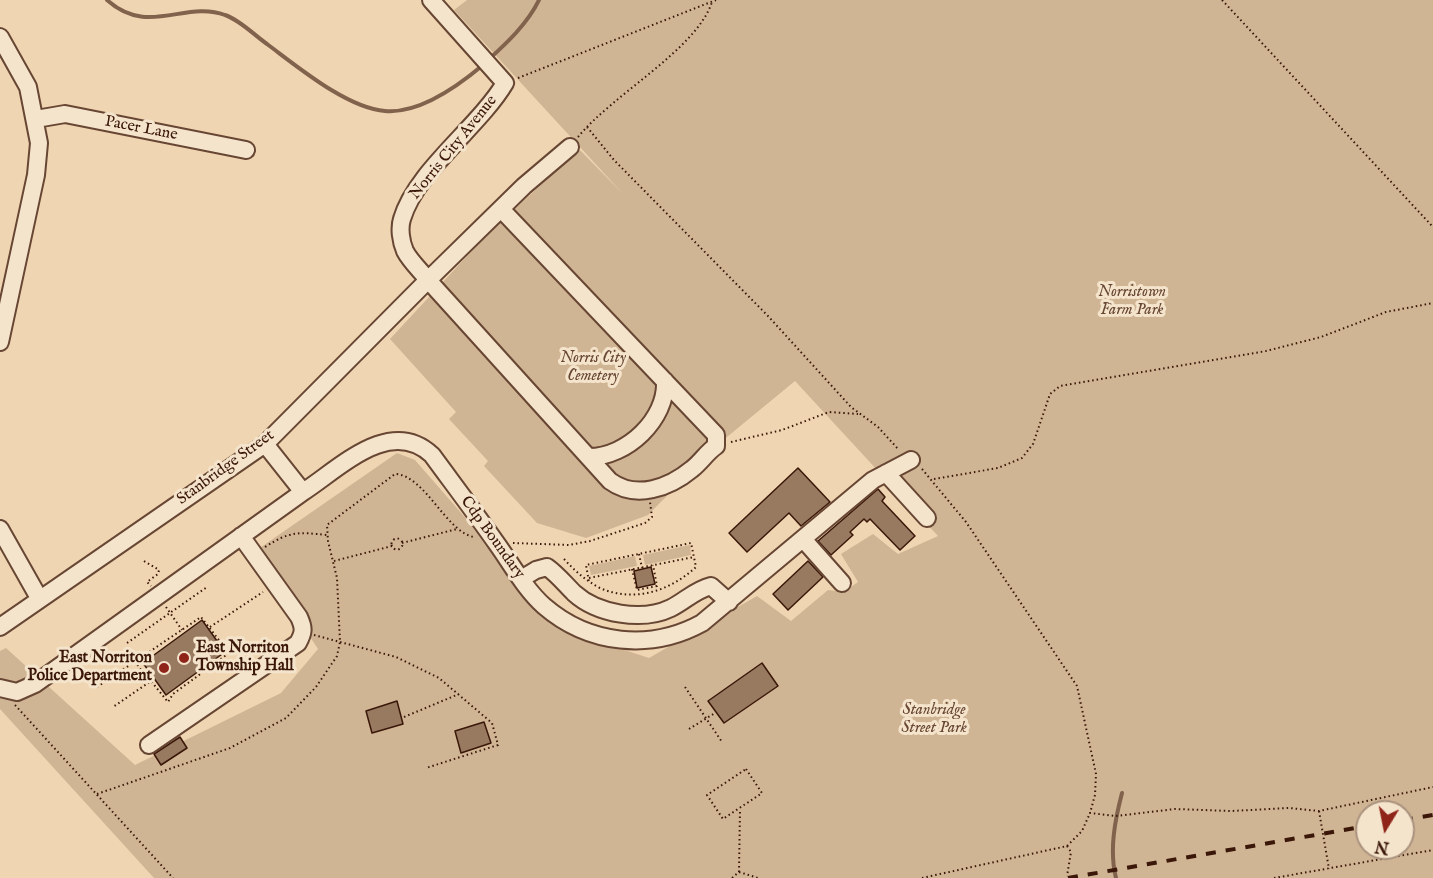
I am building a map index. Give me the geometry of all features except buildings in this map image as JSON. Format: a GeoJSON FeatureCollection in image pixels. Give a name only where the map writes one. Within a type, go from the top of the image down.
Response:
{"type":"FeatureCollection","features":[{"type":"Feature","properties":{"kind":"street","name":"Norris City Avenue"},"geometry":{"type":"LineString","coordinates":[[431,0],[502,78],[493,103],[421,183],[401,221],[405,252],[616,485],[628,491],[649,491]]}},
{"type":"Feature","properties":{"kind":"street"},"geometry":{"type":"LineString","coordinates":[[0,37],[28,87],[39,143],[36,175],[0,342]]}},
{"type":"Feature","properties":{"kind":"street","name":"Pacer Lane"},"geometry":{"type":"LineString","coordinates":[[36,119],[65,114],[246,150]]}},
{"type":"Feature","properties":{"kind":"street","name":"Stanbridge Street"},"geometry":{"type":"LineString","coordinates":[[0,627],[266,444],[428,280],[501,209],[570,147]]}},
{"type":"Feature","properties":{"kind":"street"},"geometry":{"type":"LineString","coordinates":[[501,209],[716,435],[716,446],[692,469],[649,491]]}},
{"type":"Feature","properties":{"kind":"street"},"geometry":{"type":"LineString","coordinates":[[589,457],[601,457],[627,444],[653,423],[664,403],[665,381]]}},
{"type":"Feature","properties":{"kind":"street","name":"Cdp Boundary"},"geometry":{"type":"LineString","coordinates":[[1,689],[17,692],[35,684],[303,492],[377,443],[396,439],[416,444],[432,455],[521,579],[537,599],[558,616],[587,632],[619,640],[650,641],[681,635],[702,623],[873,480],[911,460]]}},
{"type":"Feature","properties":{"kind":"street"},"geometry":{"type":"LineString","coordinates":[[266,444],[303,492]]}},
{"type":"Feature","properties":{"kind":"street"},"geometry":{"type":"LineString","coordinates":[[886,473],[927,518]]}},
{"type":"Feature","properties":{"kind":"street"},"geometry":{"type":"LineString","coordinates":[[0,529],[39,598]]}},
{"type":"Feature","properties":{"kind":"street"},"geometry":{"type":"LineString","coordinates":[[149,745],[298,643],[303,631],[299,618],[241,536]]}},
{"type":"Feature","properties":{"kind":"street"},"geometry":{"type":"LineString","coordinates":[[803,539],[842,583]]}},
{"type":"Feature","properties":{"kind":"street"},"geometry":{"type":"LineString","coordinates":[[521,579],[536,570],[547,567],[575,594],[598,608],[623,614],[648,614],[669,608],[700,588],[711,586],[729,602]]}},
{"type":"Feature","properties":{"kind":"path"},"geometry":{"type":"LineString","coordinates":[[502,78],[716,0]]}},
{"type":"Feature","properties":{"kind":"path"},"geometry":{"type":"LineString","coordinates":[[1222,0],[1433,227]]}},
{"type":"Feature","properties":{"kind":"path"},"geometry":{"type":"LineString","coordinates":[[712,2],[699,29],[587,126],[660,209],[753,301],[859,414],[878,427],[933,479],[966,522],[1077,686],[1096,774],[1095,795],[1082,831],[1067,846],[922,878]]}},
{"type":"Feature","properties":{"kind":"path"},"geometry":{"type":"LineString","coordinates":[[933,479],[998,468],[1022,459],[1034,444],[1050,394],[1060,386],[1266,351],[1321,337],[1386,312],[1433,303]]}},
{"type":"Feature","properties":{"kind":"path"},"geometry":{"type":"LineString","coordinates":[[716,446],[782,429],[829,412],[859,414]]}},
{"type":"Feature","properties":{"kind":"path"},"geometry":{"type":"LineString","coordinates":[[504,543],[569,545],[590,541],[645,523],[652,517],[649,491]]}},
{"type":"Feature","properties":{"kind":"path"},"geometry":{"type":"LineString","coordinates":[[334,561],[392,546],[398,549],[402,543],[457,529]]}},
{"type":"Feature","properties":{"kind":"path"},"geometry":{"type":"LineString","coordinates":[[255,554],[284,535],[297,532],[327,535]]}},
{"type":"Feature","properties":{"kind":"path"},"geometry":{"type":"LineString","coordinates":[[392,546],[396,539],[402,543]]}},
{"type":"Feature","properties":{"kind":"path"},"geometry":{"type":"LineString","coordinates":[[564,559],[589,580],[621,594],[648,593],[669,586],[696,567],[692,543],[586,564],[589,580]]}},
{"type":"Feature","properties":{"kind":"path"},"geometry":{"type":"LineString","coordinates":[[639,554],[642,568]]}},
{"type":"Feature","properties":{"kind":"path"},"geometry":{"type":"LineString","coordinates":[[589,580],[694,557]]}},
{"type":"Feature","properties":{"kind":"path"},"geometry":{"type":"LineString","coordinates":[[632,569],[637,590],[657,586],[653,565]]}},
{"type":"Feature","properties":{"kind":"path"},"geometry":{"type":"LineString","coordinates":[[209,627],[275,584]]}},
{"type":"Feature","properties":{"kind":"path"},"geometry":{"type":"LineString","coordinates":[[128,643],[207,587]]}},
{"type":"Feature","properties":{"kind":"path"},"geometry":{"type":"LineString","coordinates":[[647,588],[648,593]]}},
{"type":"Feature","properties":{"kind":"path"},"geometry":{"type":"LineString","coordinates":[[97,687],[135,661],[201,617],[229,653],[173,694],[168,702],[151,681],[149,682],[135,661]]}},
{"type":"Feature","properties":{"kind":"path"},"geometry":{"type":"LineString","coordinates":[[303,631],[396,657],[422,667],[460,694],[492,723],[498,745],[426,768]]}},
{"type":"Feature","properties":{"kind":"path"},"geometry":{"type":"LineString","coordinates":[[113,707],[149,682]]}},
{"type":"Feature","properties":{"kind":"path"},"geometry":{"type":"LineString","coordinates":[[685,687],[722,742]]}},
{"type":"Feature","properties":{"kind":"path"},"geometry":{"type":"LineString","coordinates":[[1,689],[173,878]]}},
{"type":"Feature","properties":{"kind":"path"},"geometry":{"type":"LineString","coordinates":[[404,717],[460,694]]}},
{"type":"Feature","properties":{"kind":"path"},"geometry":{"type":"LineString","coordinates":[[689,729],[715,713]]}},
{"type":"Feature","properties":{"kind":"path"},"geometry":{"type":"LineString","coordinates":[[746,769],[762,793],[740,808],[723,819],[707,795],[725,780],[746,769]]}},
{"type":"Feature","properties":{"kind":"path"},"geometry":{"type":"LineString","coordinates":[[1090,813],[1116,816],[1175,809],[1231,811],[1289,808],[1319,811],[1369,803],[1433,787]]}},
{"type":"Feature","properties":{"kind":"path"},"geometry":{"type":"LineString","coordinates":[[739,873],[740,808]]}},
{"type":"Feature","properties":{"kind":"path"},"geometry":{"type":"LineString","coordinates":[[1319,811],[1329,869]]}},
{"type":"Feature","properties":{"kind":"path"},"geometry":{"type":"LineString","coordinates":[[1067,846],[1071,852],[1068,876]]}},
{"type":"Feature","properties":{"kind":"path"},"geometry":{"type":"LineString","coordinates":[[1274,878],[1433,850]]}},
{"type":"Feature","properties":{"kind":"path"},"geometry":{"type":"LineString","coordinates":[[732,878],[739,873],[759,878]]}},
{"type":"Feature","properties":{"kind":"green space","name":"Norristown Farm Park"},"geometry":{"type":"Polygon","coordinates":[[[467,0],[1433,0],[1433,878],[154,878],[0,709],[0,651],[6,648],[135,765],[281,693],[318,649],[254,552],[397,453],[415,460],[563,630],[649,658],[757,596],[791,621],[828,590],[844,592],[858,582],[841,554],[873,534],[898,554],[938,536],[795,381],[716,446],[648,515],[586,538],[537,523],[484,466],[488,461],[449,419],[456,412],[390,339],[480,242],[579,149],[624,195],[454,10],[467,0]]]}},
{"type":"Feature","properties":{"kind":"green space"},"geometry":{"type":"Polygon","coordinates":[[[690,545],[691,555],[645,565],[643,555],[690,545]]]}},
{"type":"Feature","properties":{"kind":"green space"},"geometry":{"type":"Polygon","coordinates":[[[635,556],[637,566],[591,575],[589,566],[635,556]]]}},
{"type":"Feature","properties":{"kind":"waterway"},"geometry":{"type":"LineString","coordinates":[[107,0],[122,11],[137,16],[152,17],[210,12],[231,17],[308,75],[339,95],[355,103],[385,111],[411,108],[437,97],[483,65]]}},
{"type":"Feature","properties":{"kind":"waterway"},"geometry":{"type":"LineString","coordinates":[[488,60],[523,25],[539,0]]}},
{"type":"Feature","properties":{"kind":"waterway"},"geometry":{"type":"LineString","coordinates":[[1116,878],[1113,846],[1122,793]]}},
{"type":"Feature","properties":{"kind":"railway"},"geometry":{"type":"LineString","coordinates":[[1415,818],[1433,815]]}},
{"type":"Feature","properties":{"kind":"railway"},"geometry":{"type":"LineString","coordinates":[[1068,878],[1355,828]]}},
{"type":"Feature","properties":{"kind":"place","name":"East Norriton Township Hall"},"geometry":{"type":"Point","coordinates":[184,658]}},
{"type":"Feature","properties":{"kind":"place","name":"East Norriton Police Department"},"geometry":{"type":"Point","coordinates":[164,668]}},
{"type":"Feature","properties":{"kind":"park label","name":"Norris City Cemetery"},"geometry":{"type":"Point","coordinates":[593,368]}},
{"type":"Feature","properties":{"kind":"park label","name":"Stanbridge Street Park"},"geometry":{"type":"Point","coordinates":[934,720]}}]}
